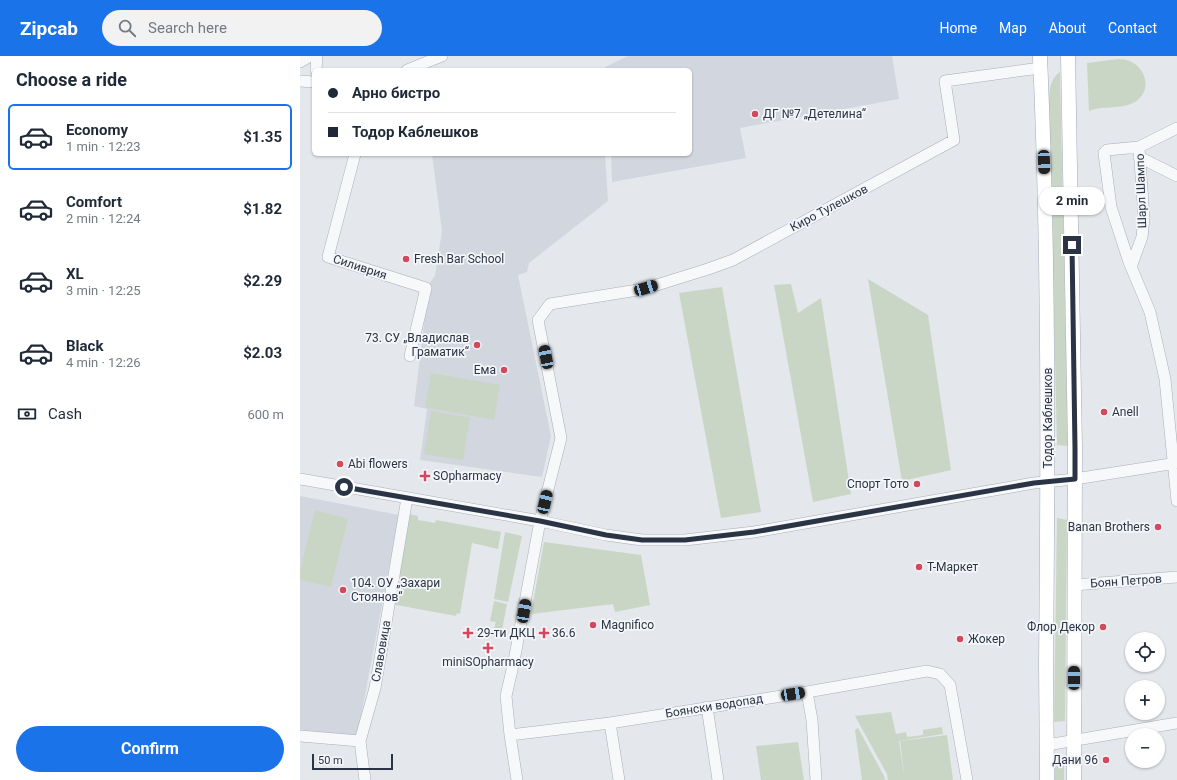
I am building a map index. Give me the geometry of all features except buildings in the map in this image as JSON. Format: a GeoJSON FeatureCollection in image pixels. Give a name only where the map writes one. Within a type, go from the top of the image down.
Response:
{"type":"FeatureCollection","features":[{"type":"Feature","properties":{"kind":"main road"},"geometry":{"type":"LineString","coordinates":[[1068,56],[1075,440],[1074,780]]}},
{"type":"Feature","properties":{"kind":"main road","name":"Тодор Каблешков"},"geometry":{"type":"LineString","coordinates":[[1040,62],[1046,225],[1048,482],[1046,665],[1047,780]]}},
{"type":"Feature","properties":{"kind":"street"},"geometry":{"type":"LineString","coordinates":[[300,62],[310,56]]}},
{"type":"Feature","properties":{"kind":"street"},"geometry":{"type":"LineString","coordinates":[[316,68],[317,56]]}},
{"type":"Feature","properties":{"kind":"street"},"geometry":{"type":"LineString","coordinates":[[412,68],[442,56]]}},
{"type":"Feature","properties":{"kind":"street","name":"Киро Тулешков"},"geometry":{"type":"LineString","coordinates":[[540,521],[561,438],[538,320],[550,304],[646,288],[733,260],[954,140],[945,81],[1040,62]]}},
{"type":"Feature","properties":{"kind":"street"},"geometry":{"type":"LineString","coordinates":[[300,80],[312,82]]}},
{"type":"Feature","properties":{"kind":"street"},"geometry":{"type":"LineString","coordinates":[[1177,128],[1139,152],[1177,176]]}},
{"type":"Feature","properties":{"kind":"street","name":"Шарл Шампо"},"geometry":{"type":"LineString","coordinates":[[1131,267],[1142,237],[1144,218],[1143,188],[1139,152],[1107,150],[1104,153],[1111,207],[1131,267],[1150,312],[1165,379],[1176,463],[1177,501]]}},
{"type":"Feature","properties":{"kind":"street","name":"Силиврия"},"geometry":{"type":"LineString","coordinates":[[354,156],[328,257],[426,288],[410,356]]}},
{"type":"Feature","properties":{"kind":"street"},"geometry":{"type":"LineString","coordinates":[[300,479],[540,521],[606,535],[642,540],[685,540],[754,532],[1034,483],[1075,479],[1176,463]]}},
{"type":"Feature","properties":{"kind":"street","name":"Славовица"},"geometry":{"type":"LineString","coordinates":[[364,780],[360,741],[375,688],[408,498]]}},
{"type":"Feature","properties":{"kind":"street"},"geometry":{"type":"LineString","coordinates":[[517,780],[506,696],[540,521]]}},
{"type":"Feature","properties":{"kind":"street","name":"Боян Петров"},"geometry":{"type":"LineString","coordinates":[[1074,585],[1177,577]]}},
{"type":"Feature","properties":{"kind":"street","name":"Боянски водопад"},"geometry":{"type":"LineString","coordinates":[[510,735],[610,723],[808,692],[927,671],[940,674],[950,685],[966,780]]}},
{"type":"Feature","properties":{"kind":"street"},"geometry":{"type":"LineString","coordinates":[[808,692],[812,720],[816,780]]}},
{"type":"Feature","properties":{"kind":"street"},"geometry":{"type":"LineString","coordinates":[[707,707],[718,780]]}},
{"type":"Feature","properties":{"kind":"street"},"geometry":{"type":"LineString","coordinates":[[610,723],[619,780]]}},
{"type":"Feature","properties":{"kind":"street"},"geometry":{"type":"LineString","coordinates":[[1047,746],[1177,723]]}},
{"type":"Feature","properties":{"kind":"street"},"geometry":{"type":"LineString","coordinates":[[300,736],[360,741]]}},
{"type":"Feature","properties":{"kind":"shaded area","name":"ДГ №7 „Детелина“"},"geometry":{"type":"Polygon","coordinates":[[[628,56],[892,56],[899,99],[740,128],[746,158],[612,182],[611,156],[692,156],[692,68],[605,67],[628,56]]]}},
{"type":"Feature","properties":{"kind":"shaded area","name":"73. СУ „Владислав Граматик“"},"geometry":{"type":"Polygon","coordinates":[[[432,156],[605,156],[608,201],[529,263],[527,272],[518,275],[551,436],[542,477],[420,460],[427,409],[414,406],[429,284],[435,276],[442,231],[432,156]]]}},
{"type":"Feature","properties":{"kind":"shaded area","name":"104. ОУ „Захари Стоянов“"},"geometry":{"type":"Polygon","coordinates":[[[300,496],[399,515],[357,737],[300,732],[300,496]]]}},
{"type":"Feature","properties":{"kind":"green space"},"geometry":{"type":"Polygon","coordinates":[[[1119,59],[1127,60],[1135,64],[1144,75],[1145,89],[1141,96],[1135,102],[1124,106],[1100,108],[1089,111],[1087,63],[1119,59]]]}},
{"type":"Feature","properties":{"kind":"green space"},"geometry":{"type":"Polygon","coordinates":[[[1060,72],[1068,446],[1057,445],[1049,102],[1049,93],[1052,81],[1060,72]]]}},
{"type":"Feature","properties":{"kind":"green space"},"geometry":{"type":"Polygon","coordinates":[[[868,279],[928,315],[951,470],[902,481],[868,279]]]}},
{"type":"Feature","properties":{"kind":"green space"},"geometry":{"type":"Polygon","coordinates":[[[791,284],[798,313],[821,298],[851,494],[813,502],[774,285],[791,284]]]}},
{"type":"Feature","properties":{"kind":"green space"},"geometry":{"type":"Polygon","coordinates":[[[722,287],[761,512],[721,518],[679,293],[722,287]]]}},
{"type":"Feature","properties":{"kind":"green space"},"geometry":{"type":"Polygon","coordinates":[[[431,373],[500,385],[494,420],[425,407],[431,373]]]}},
{"type":"Feature","properties":{"kind":"green space"},"geometry":{"type":"Polygon","coordinates":[[[431,411],[470,418],[463,460],[424,454],[431,411]]]}},
{"type":"Feature","properties":{"kind":"green space"},"geometry":{"type":"Polygon","coordinates":[[[315,510],[348,519],[331,587],[300,580],[300,571],[315,510]]]}},
{"type":"Feature","properties":{"kind":"green space"},"geometry":{"type":"Polygon","coordinates":[[[409,514],[418,516],[418,520],[435,523],[436,520],[501,532],[498,549],[472,543],[460,614],[457,613],[456,616],[391,604],[409,514]]]}},
{"type":"Feature","properties":{"kind":"green space"},"geometry":{"type":"Polygon","coordinates":[[[1057,518],[1067,520],[1065,721],[1054,722],[1057,518]]]}},
{"type":"Feature","properties":{"kind":"green space"},"geometry":{"type":"Polygon","coordinates":[[[505,532],[522,536],[508,602],[494,599],[505,532]]]}},
{"type":"Feature","properties":{"kind":"green space"},"geometry":{"type":"Polygon","coordinates":[[[544,542],[641,555],[650,605],[615,612],[613,604],[531,614],[544,542]]]}},
{"type":"Feature","properties":{"kind":"green space"},"geometry":{"type":"Polygon","coordinates":[[[494,601],[507,604],[502,630],[494,628],[496,622],[490,621],[494,601]]]}},
{"type":"Feature","properties":{"kind":"green space"},"geometry":{"type":"Polygon","coordinates":[[[891,712],[896,734],[906,732],[907,737],[923,735],[923,730],[942,727],[943,734],[899,741],[905,780],[888,780],[887,774],[855,716],[891,712]]]}},
{"type":"Feature","properties":{"kind":"green space"},"geometry":{"type":"Polygon","coordinates":[[[858,728],[885,780],[862,780],[855,730],[858,728]]]}},
{"type":"Feature","properties":{"kind":"green space"},"geometry":{"type":"Polygon","coordinates":[[[947,735],[953,780],[905,780],[900,741],[947,735]]]}},
{"type":"Feature","properties":{"kind":"green space"},"geometry":{"type":"Polygon","coordinates":[[[798,742],[804,780],[761,780],[756,746],[798,742]]]}},
{"type":"Feature","properties":{"kind":"green space"},"geometry":{"type":"Polygon","coordinates":[[[1055,756],[1064,756],[1064,780],[1055,780],[1055,756]]]}},
{"type":"Feature","properties":{"kind":"place","name":"ДГ №7 „Детелина“"},"geometry":{"type":"Point","coordinates":[755,114]}},
{"type":"Feature","properties":{"kind":"place","name":"Fresh Bar School"},"geometry":{"type":"Point","coordinates":[406,259]}},
{"type":"Feature","properties":{"kind":"place","name":"73. СУ „Владислав Граматик“"},"geometry":{"type":"Point","coordinates":[477,345]}},
{"type":"Feature","properties":{"kind":"place","name":"Ема"},"geometry":{"type":"Point","coordinates":[504,370]}},
{"type":"Feature","properties":{"kind":"place","name":"Anell"},"geometry":{"type":"Point","coordinates":[1104,412]}},
{"type":"Feature","properties":{"kind":"place","name":"Abi flowers"},"geometry":{"type":"Point","coordinates":[340,464]}},
{"type":"Feature","properties":{"kind":"place","name":"SOpharmacy"},"geometry":{"type":"Point","coordinates":[425,476]}},
{"type":"Feature","properties":{"kind":"place","name":"Спорт Тото"},"geometry":{"type":"Point","coordinates":[917,484]}},
{"type":"Feature","properties":{"kind":"place","name":"Banan Brothers"},"geometry":{"type":"Point","coordinates":[1158,527]}},
{"type":"Feature","properties":{"kind":"place","name":"Т-Маркет"},"geometry":{"type":"Point","coordinates":[919,567]}},
{"type":"Feature","properties":{"kind":"place","name":"104. ОУ „Захари Стоянов“"},"geometry":{"type":"Point","coordinates":[343,590]}},
{"type":"Feature","properties":{"kind":"place","name":"Magnifico"},"geometry":{"type":"Point","coordinates":[593,625]}},
{"type":"Feature","properties":{"kind":"place","name":"Флор Декор"},"geometry":{"type":"Point","coordinates":[1103,627]}},
{"type":"Feature","properties":{"kind":"place","name":"29-ти ДКЦ"},"geometry":{"type":"Point","coordinates":[468,633]}},
{"type":"Feature","properties":{"kind":"place","name":"36.6"},"geometry":{"type":"Point","coordinates":[544,633]}},
{"type":"Feature","properties":{"kind":"place","name":"Жокер"},"geometry":{"type":"Point","coordinates":[960,639]}},
{"type":"Feature","properties":{"kind":"place","name":"miniSOpharmacy"},"geometry":{"type":"Point","coordinates":[488,648]}},
{"type":"Feature","properties":{"kind":"place","name":"Дани 96"},"geometry":{"type":"Point","coordinates":[1106,760]}},
{"type":"Feature","properties":{"kind":"route"},"geometry":{"type":"LineString","coordinates":[[344,487],[540,521],[606,535],[642,540],[685,540],[754,532],[1034,483],[1075,479],[1072,245]]}}]}
